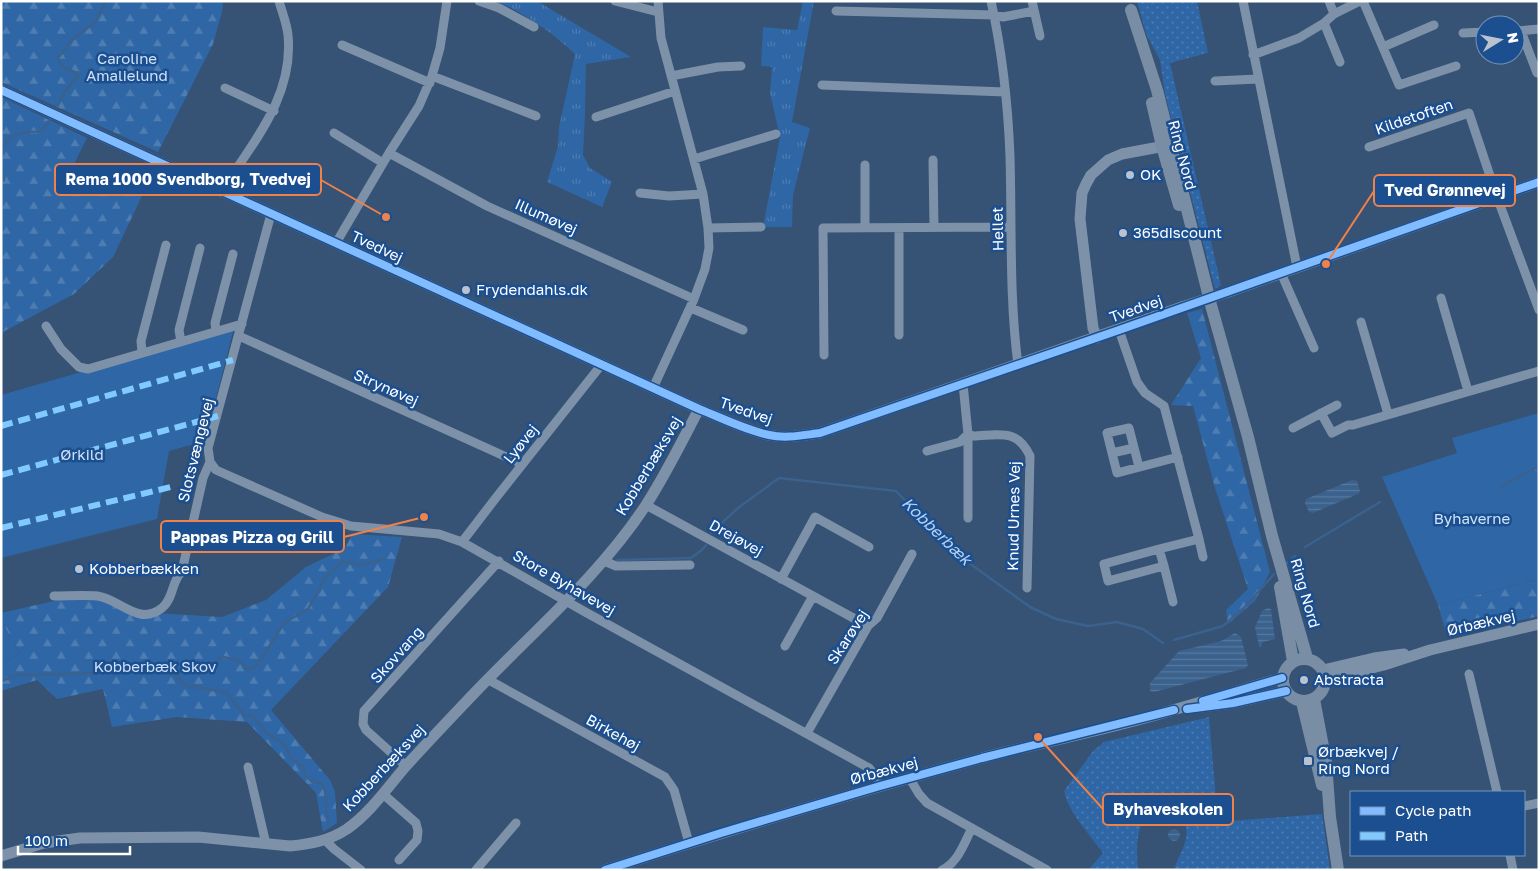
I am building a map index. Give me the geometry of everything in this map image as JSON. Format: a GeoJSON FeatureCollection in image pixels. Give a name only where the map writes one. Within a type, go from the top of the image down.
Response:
{"type":"FeatureCollection","features":[{"type":"Feature","properties":{"kind":"main road","name":"Ring Nord"},"geometry":{"type":"LineString","coordinates":[[1129,6],[1157,90],[1171,181],[1211,305],[1248,437],[1272,536],[1307,658]]}},
{"type":"Feature","properties":{"kind":"main road","name":"Ring Nord"},"geometry":{"type":"LineString","coordinates":[[1272,536],[1293,661]]}},
{"type":"Feature","properties":{"kind":"main road"},"geometry":{"type":"LineString","coordinates":[[1307,658],[1319,664],[1324,675],[1324,688],[1320,694],[1308,700],[1290,696],[1284,685],[1284,672],[1293,661],[1307,658]]}},
{"type":"Feature","properties":{"kind":"main road"},"geometry":{"type":"LineString","coordinates":[[1308,700],[1326,762],[1330,817],[1338,870]]}},
{"type":"Feature","properties":{"kind":"street"},"geometry":{"type":"LineString","coordinates":[[221,192],[274,111],[286,81],[289,58],[288,33],[278,1]]}},
{"type":"Feature","properties":{"kind":"street"},"geometry":{"type":"LineString","coordinates":[[336,243],[419,106],[431,80],[440,48],[447,1]]}},
{"type":"Feature","properties":{"kind":"street"},"geometry":{"type":"LineString","coordinates":[[479,1],[499,8],[534,27]]}},
{"type":"Feature","properties":{"kind":"street"},"geometry":{"type":"LineString","coordinates":[[615,1],[658,12]]}},
{"type":"Feature","properties":{"kind":"street"},"geometry":{"type":"LineString","coordinates":[[653,388],[692,304],[705,269],[709,248],[703,194],[661,38],[658,1]]}},
{"type":"Feature","properties":{"kind":"street","name":"Hellet"},"geometry":{"type":"LineString","coordinates":[[991,1],[1005,92],[1010,154],[1013,328],[1018,365]]}},
{"type":"Feature","properties":{"kind":"street"},"geometry":{"type":"LineString","coordinates":[[1032,1],[1040,36]]}},
{"type":"Feature","properties":{"kind":"street"},"geometry":{"type":"LineString","coordinates":[[1243,1],[1297,267]]}},
{"type":"Feature","properties":{"kind":"street"},"geometry":{"type":"LineString","coordinates":[[1329,1],[1334,14]]}},
{"type":"Feature","properties":{"kind":"street"},"geometry":{"type":"LineString","coordinates":[[1253,55],[1299,38],[1324,23],[1334,14],[1361,1],[1399,85],[1456,66]]}},
{"type":"Feature","properties":{"kind":"street"},"geometry":{"type":"LineString","coordinates":[[836,11],[994,15],[1003,17],[1034,11]]}},
{"type":"Feature","properties":{"kind":"street"},"geometry":{"type":"LineString","coordinates":[[1324,23],[1340,62]]}},
{"type":"Feature","properties":{"kind":"street"},"geometry":{"type":"LineString","coordinates":[[1383,47],[1434,25]]}},
{"type":"Feature","properties":{"kind":"street"},"geometry":{"type":"LineString","coordinates":[[1525,30],[1539,29]]}},
{"type":"Feature","properties":{"kind":"street"},"geometry":{"type":"LineString","coordinates":[[1463,33],[1475,32]]}},
{"type":"Feature","properties":{"kind":"street"},"geometry":{"type":"LineString","coordinates":[[342,45],[431,80],[536,116]]}},
{"type":"Feature","properties":{"kind":"street"},"geometry":{"type":"LineString","coordinates":[[1525,46],[1537,73]]}},
{"type":"Feature","properties":{"kind":"street"},"geometry":{"type":"LineString","coordinates":[[671,76],[708,68],[741,66]]}},
{"type":"Feature","properties":{"kind":"street"},"geometry":{"type":"LineString","coordinates":[[1215,82],[1258,78]]}},
{"type":"Feature","properties":{"kind":"street"},"geometry":{"type":"LineString","coordinates":[[822,85],[1005,92]]}},
{"type":"Feature","properties":{"kind":"street"},"geometry":{"type":"LineString","coordinates":[[225,88],[274,111]]}},
{"type":"Feature","properties":{"kind":"street","name":"Tvedvej"},"geometry":{"type":"LineString","coordinates":[[1,90],[699,409],[744,428],[770,436],[796,436],[820,432],[1097,338],[1539,182]]}},
{"type":"Feature","properties":{"kind":"street"},"geometry":{"type":"LineString","coordinates":[[596,117],[675,92]]}},
{"type":"Feature","properties":{"kind":"street","name":"Kildetoften"},"geometry":{"type":"LineString","coordinates":[[1369,147],[1469,113],[1497,197]]}},
{"type":"Feature","properties":{"kind":"street"},"geometry":{"type":"LineString","coordinates":[[334,133],[383,163]]}},
{"type":"Feature","properties":{"kind":"street"},"geometry":{"type":"LineString","coordinates":[[694,159],[776,134]]}},
{"type":"Feature","properties":{"kind":"street","name":"Tvedvej"},"geometry":{"type":"LineString","coordinates":[[1097,338],[1093,328],[1080,219],[1082,193],[1091,175],[1108,160],[1122,154],[1166,145]]}},
{"type":"Feature","properties":{"kind":"street","name":"Illumøvej"},"geometry":{"type":"LineString","coordinates":[[389,153],[487,206],[743,330]]}},
{"type":"Feature","properties":{"kind":"street"},"geometry":{"type":"LineString","coordinates":[[933,160],[934,228]]}},
{"type":"Feature","properties":{"kind":"street"},"geometry":{"type":"LineString","coordinates":[[865,165],[865,228]]}},
{"type":"Feature","properties":{"kind":"street"},"geometry":{"type":"LineString","coordinates":[[640,193],[668,196],[703,194]]}},
{"type":"Feature","properties":{"kind":"street"},"geometry":{"type":"LineString","coordinates":[[1497,197],[1535,287],[1539,310]]}},
{"type":"Feature","properties":{"kind":"street","name":"Slotsvængevej"},"geometry":{"type":"LineString","coordinates":[[54,596],[99,596],[134,614],[147,614],[160,610],[169,601],[175,578],[182,571],[202,478],[210,462],[208,448],[271,214]]}},
{"type":"Feature","properties":{"kind":"street"},"geometry":{"type":"LineString","coordinates":[[708,228],[761,227]]}},
{"type":"Feature","properties":{"kind":"street"},"geometry":{"type":"LineString","coordinates":[[824,355],[823,228],[1011,227]]}},
{"type":"Feature","properties":{"kind":"street"},"geometry":{"type":"LineString","coordinates":[[899,228],[899,335]]}},
{"type":"Feature","properties":{"kind":"street"},"geometry":{"type":"LineString","coordinates":[[142,352],[141,341],[166,245]]}},
{"type":"Feature","properties":{"kind":"street"},"geometry":{"type":"LineString","coordinates":[[181,342],[179,330],[200,248]]}},
{"type":"Feature","properties":{"kind":"street"},"geometry":{"type":"LineString","coordinates":[[216,331],[215,323],[233,254]]}},
{"type":"Feature","properties":{"kind":"street"},"geometry":{"type":"LineString","coordinates":[[1281,273],[1314,348]]}},
{"type":"Feature","properties":{"kind":"street"},"geometry":{"type":"LineString","coordinates":[[1441,298],[1468,391]]}},
{"type":"Feature","properties":{"kind":"street"},"geometry":{"type":"LineString","coordinates":[[1361,322],[1388,414]]}},
{"type":"Feature","properties":{"kind":"street"},"geometry":{"type":"LineString","coordinates":[[46,326],[61,349],[79,367],[88,369],[242,324]]}},
{"type":"Feature","properties":{"kind":"street"},"geometry":{"type":"LineString","coordinates":[[1119,330],[1137,382],[1146,393],[1164,406],[1203,557]]}},
{"type":"Feature","properties":{"kind":"street","name":"Strynøvej"},"geometry":{"type":"LineString","coordinates":[[239,336],[522,464]]}},
{"type":"Feature","properties":{"kind":"street","name":"Lyøvej"},"geometry":{"type":"LineString","coordinates":[[462,542],[602,364]]}},
{"type":"Feature","properties":{"kind":"street"},"geometry":{"type":"LineString","coordinates":[[1321,413],[1332,433],[1348,425],[1539,371]]}},
{"type":"Feature","properties":{"kind":"street"},"geometry":{"type":"LineString","coordinates":[[963,384],[968,434],[968,518]]}},
{"type":"Feature","properties":{"kind":"street"},"geometry":{"type":"LineString","coordinates":[[1293,428],[1337,405]]}},
{"type":"Feature","properties":{"kind":"street","name":"Kobberbæksvej"},"geometry":{"type":"LineString","coordinates":[[1,856],[44,843],[79,838],[198,837],[290,846],[325,840],[345,830],[366,814],[406,766],[487,679],[604,561],[646,505],[671,463],[699,409]]}},
{"type":"Feature","properties":{"kind":"street"},"geometry":{"type":"LineString","coordinates":[[1139,467],[1129,428],[1107,433],[1117,473],[1178,457]]}},
{"type":"Feature","properties":{"kind":"street"},"geometry":{"type":"LineString","coordinates":[[927,451],[960,442],[968,434]]}},
{"type":"Feature","properties":{"kind":"street","name":"Knud Urnes Vej"},"geometry":{"type":"LineString","coordinates":[[968,434],[973,436],[1006,435],[1015,437],[1025,446],[1030,456],[1027,588]]}},
{"type":"Feature","properties":{"kind":"street"},"geometry":{"type":"LineString","coordinates":[[1112,453],[1134,448]]}},
{"type":"Feature","properties":{"kind":"street","name":"Store Byhavevej"},"geometry":{"type":"LineString","coordinates":[[210,462],[216,470],[322,517],[351,526],[439,534],[462,542],[868,768],[874,774],[880,786]]}},
{"type":"Feature","properties":{"kind":"street","name":"Drejøvej"},"geometry":{"type":"LineString","coordinates":[[646,505],[868,626]]}},
{"type":"Feature","properties":{"kind":"street"},"geometry":{"type":"LineString","coordinates":[[781,578],[815,517],[869,547]]}},
{"type":"Feature","properties":{"kind":"street"},"geometry":{"type":"LineString","coordinates":[[1164,566],[1108,581],[1104,564],[1199,539]]}},
{"type":"Feature","properties":{"kind":"street"},"geometry":{"type":"LineString","coordinates":[[1159,549],[1174,602]]}},
{"type":"Feature","properties":{"kind":"street","name":"Skarøvej"},"geometry":{"type":"LineString","coordinates":[[807,733],[868,626],[877,618],[912,554]]}},
{"type":"Feature","properties":{"kind":"street","name":"Skovvang"},"geometry":{"type":"LineString","coordinates":[[406,766],[366,730],[363,724],[364,711],[499,561]]}},
{"type":"Feature","properties":{"kind":"street"},"geometry":{"type":"LineString","coordinates":[[604,561],[616,566],[690,565]]}},
{"type":"Feature","properties":{"kind":"street"},"geometry":{"type":"LineString","coordinates":[[785,646],[813,596]]}},
{"type":"Feature","properties":{"kind":"street","name":"Ørbækvej"},"geometry":{"type":"LineString","coordinates":[[1324,675],[1374,658],[1430,650],[1539,624]]}},
{"type":"Feature","properties":{"kind":"street"},"geometry":{"type":"LineString","coordinates":[[1469,674],[1497,791]]}},
{"type":"Feature","properties":{"kind":"street","name":"Birkehøj"},"geometry":{"type":"LineString","coordinates":[[487,679],[665,777],[674,790],[689,843]]}},
{"type":"Feature","properties":{"kind":"street","name":"Ørbækvej"},"geometry":{"type":"LineString","coordinates":[[605,870],[880,786],[982,758],[1174,710],[1231,692],[1284,685]]}},
{"type":"Feature","properties":{"kind":"street"},"geometry":{"type":"LineString","coordinates":[[248,767],[266,844]]}},
{"type":"Feature","properties":{"kind":"street"},"geometry":{"type":"LineString","coordinates":[[910,779],[927,803],[1047,870]]}},
{"type":"Feature","properties":{"kind":"street"},"geometry":{"type":"LineString","coordinates":[[383,794],[416,823],[418,831],[417,840],[399,860]]}},
{"type":"Feature","properties":{"kind":"street"},"geometry":{"type":"LineString","coordinates":[[1525,806],[1539,803]]}},
{"type":"Feature","properties":{"kind":"street"},"geometry":{"type":"LineString","coordinates":[[476,870],[516,823]]}},
{"type":"Feature","properties":{"kind":"street"},"geometry":{"type":"LineString","coordinates":[[942,870],[949,867],[955,861],[972,828]]}},
{"type":"Feature","properties":{"kind":"street"},"geometry":{"type":"LineString","coordinates":[[325,840],[334,850],[361,870]]}},
{"type":"Feature","properties":{"kind":"street"},"geometry":{"type":"LineString","coordinates":[[1510,856],[1513,870]]}},
{"type":"Feature","properties":{"kind":"green space","name":"Caroline Amalielund"},"geometry":{"type":"Polygon","coordinates":[[[1,1],[223,1],[222,12],[213,44],[158,152],[1,82],[1,1]]]}},
{"type":"Feature","properties":{"kind":"green space"},"geometry":{"type":"Polygon","coordinates":[[[496,1],[537,1],[631,57],[586,64],[583,155],[590,168],[612,182],[602,207],[547,182],[558,146],[559,127],[575,54],[538,24],[496,1]]]}},
{"type":"Feature","properties":{"kind":"green space"},"geometry":{"type":"Polygon","coordinates":[[[803,1],[814,1],[792,122],[810,128],[793,195],[792,227],[763,227],[780,137],[770,93],[772,67],[761,66],[763,27],[797,30],[803,1]]]}},
{"type":"Feature","properties":{"kind":"green space"},"geometry":{"type":"Polygon","coordinates":[[[1137,1],[1197,1],[1208,53],[1170,63],[1221,285],[1215,289],[1165,94],[1160,60],[1146,34],[1137,1]]]}},
{"type":"Feature","properties":{"kind":"green space"},"geometry":{"type":"Polygon","coordinates":[[[1,97],[87,138],[73,166],[107,183],[142,196],[113,257],[74,294],[1,333],[1,97]]]}},
{"type":"Feature","properties":{"kind":"green space"},"geometry":{"type":"Polygon","coordinates":[[[1202,309],[1270,572],[1255,601],[1228,624],[1226,610],[1248,589],[1215,488],[1193,406],[1171,405],[1201,358],[1187,313],[1202,309]]]}},
{"type":"Feature","properties":{"kind":"green space","name":"Ørkild"},"geometry":{"type":"Polygon","coordinates":[[[234,328],[205,441],[169,451],[157,519],[1,558],[1,395],[234,328]]]}},
{"type":"Feature","properties":{"kind":"green space","name":"Byhaverne"},"geometry":{"type":"Polygon","coordinates":[[[1539,413],[1539,457],[1533,460],[1539,487],[1539,579],[1438,605],[1382,477],[1457,453],[1452,438],[1539,413]]]}},
{"type":"Feature","properties":{"kind":"green space"},"geometry":{"type":"Polygon","coordinates":[[[1539,457],[1539,487],[1532,460],[1539,457]]]}},
{"type":"Feature","properties":{"kind":"green space","name":"Kobberbæk Skov"},"geometry":{"type":"Polygon","coordinates":[[[352,534],[402,537],[388,587],[271,710],[330,780],[335,792],[337,823],[323,832],[316,793],[247,722],[177,717],[112,727],[103,689],[57,699],[37,680],[1,691],[1,663],[20,654],[1,620],[1,613],[98,591],[138,612],[222,617],[266,600],[306,567],[345,548],[352,534]]]}},
{"type":"Feature","properties":{"kind":"green space"},"geometry":{"type":"Polygon","coordinates":[[[1539,579],[1539,616],[1505,624],[1480,624],[1446,633],[1438,605],[1539,579]]]}},
{"type":"Feature","properties":{"kind":"green space"},"geometry":{"type":"Polygon","coordinates":[[[1,620],[20,654],[1,663],[1,620]]]}},
{"type":"Feature","properties":{"kind":"green space"},"geometry":{"type":"Polygon","coordinates":[[[1209,717],[1218,822],[1322,814],[1330,870],[1174,870],[1185,843],[1185,823],[1182,815],[1159,812],[1145,820],[1138,835],[1138,870],[1088,870],[1103,853],[1075,815],[1066,799],[1064,791],[1093,751],[1104,742],[1209,717]]]}},
{"type":"Feature","properties":{"kind":"shaded area"},"geometry":{"type":"Polygon","coordinates":[[[1352,480],[1357,481],[1360,491],[1358,494],[1313,513],[1309,512],[1305,503],[1306,499],[1352,480]]]}},
{"type":"Feature","properties":{"kind":"shaded area"},"geometry":{"type":"Polygon","coordinates":[[[1268,608],[1271,609],[1275,639],[1263,642],[1261,647],[1259,646],[1255,627],[1262,611],[1268,608]]]}},
{"type":"Feature","properties":{"kind":"shaded area"},"geometry":{"type":"Polygon","coordinates":[[[1235,633],[1241,637],[1248,665],[1246,668],[1154,692],[1150,691],[1150,683],[1179,651],[1221,641],[1235,633]]]}},
{"type":"Feature","properties":{"kind":"shaded area"},"geometry":{"type":"Polygon","coordinates":[[[1172,829],[1176,829],[1180,835],[1176,841],[1172,841],[1168,837],[1168,833],[1172,829]]]}},
{"type":"Feature","properties":{"kind":"waterway"},"geometry":{"type":"LineString","coordinates":[[57,107],[65,92],[79,74],[63,67],[58,58],[71,41],[95,22],[106,1]]}},
{"type":"Feature","properties":{"kind":"waterway"},"geometry":{"type":"LineString","coordinates":[[1,153],[6,140],[20,133],[41,131],[50,119]]}},
{"type":"Feature","properties":{"kind":"waterway"},"geometry":{"type":"LineString","coordinates":[[1,167],[4,180],[1,181]]}},
{"type":"Feature","properties":{"kind":"waterway","name":"Kobberbæk"},"geometry":{"type":"LineString","coordinates":[[1502,486],[1539,466]]}},
{"type":"Feature","properties":{"kind":"waterway","name":"Kobberbæk"},"geometry":{"type":"LineString","coordinates":[[711,533],[738,508],[779,478],[896,491],[958,555],[1030,607],[1056,619],[1088,626],[1117,622],[1143,629],[1163,643]]}},
{"type":"Feature","properties":{"kind":"waterway","name":"Kobberbæk"},"geometry":{"type":"LineString","coordinates":[[1305,547],[1380,502]]}},
{"type":"Feature","properties":{"kind":"waterway","name":"Kobberbæk"},"geometry":{"type":"LineString","coordinates":[[617,560],[691,558],[706,545]]}},
{"type":"Feature","properties":{"kind":"waterway","name":"Kobberbæk"},"geometry":{"type":"LineString","coordinates":[[1285,565],[1295,556]]}},
{"type":"Feature","properties":{"kind":"waterway","name":"Kobberbæk"},"geometry":{"type":"LineString","coordinates":[[177,676],[183,667],[207,666],[223,657],[238,660],[249,670],[259,663],[284,623],[308,609],[326,577],[342,562],[362,565],[384,559]]}},
{"type":"Feature","properties":{"kind":"waterway","name":"Kobberbæk"},"geometry":{"type":"LineString","coordinates":[[1174,640],[1223,626],[1244,608],[1274,574]]}},
{"type":"Feature","properties":{"kind":"waterway","name":"Kobberbæk"},"geometry":{"type":"LineString","coordinates":[[1,681],[17,675],[156,672],[177,676]]}},
{"type":"Feature","properties":{"kind":"waterway"},"geometry":{"type":"LineString","coordinates":[[177,676],[183,684],[191,687],[227,693],[245,716],[251,715],[268,734],[283,744],[292,760],[297,761],[303,767],[304,773],[312,782],[321,783],[325,790],[328,824]]}},
{"type":"Feature","properties":{"kind":"marked path"},"geometry":{"type":"LineString","coordinates":[[1,426],[233,360]]}},
{"type":"Feature","properties":{"kind":"marked path"},"geometry":{"type":"LineString","coordinates":[[1,475],[218,416]]}},
{"type":"Feature","properties":{"kind":"marked path"},"geometry":{"type":"LineString","coordinates":[[1,528],[171,487]]}},
{"type":"Feature","properties":{"kind":"cycle path"},"geometry":{"type":"LineString","coordinates":[[1,90],[699,409],[751,430],[782,437],[820,433],[1539,182]]}},
{"type":"Feature","properties":{"kind":"cycle path"},"geometry":{"type":"LineString","coordinates":[[1203,701],[1282,678]]}},
{"type":"Feature","properties":{"kind":"cycle path"},"geometry":{"type":"LineString","coordinates":[[1187,709],[1233,703],[1286,691]]}},
{"type":"Feature","properties":{"kind":"cycle path"},"geometry":{"type":"LineString","coordinates":[[605,870],[880,786],[982,758],[1174,710]]}},
{"type":"Feature","properties":{"kind":"place","name":"OK"},"geometry":{"type":"Point","coordinates":[1130,175]}},
{"type":"Feature","properties":{"kind":"place","name":"Rema 1000 Svendborg, Tvedvej"},"geometry":{"type":"Point","coordinates":[386,217]}},
{"type":"Feature","properties":{"kind":"place","name":"365discount"},"geometry":{"type":"Point","coordinates":[1123,233]}},
{"type":"Feature","properties":{"kind":"place","name":"Tved Grønnevej"},"geometry":{"type":"Point","coordinates":[1326,264]}},
{"type":"Feature","properties":{"kind":"place","name":"Frydendahls.dk"},"geometry":{"type":"Point","coordinates":[466,290]}},
{"type":"Feature","properties":{"kind":"place","name":"Pappas Pizza og Grill"},"geometry":{"type":"Point","coordinates":[424,517]}},
{"type":"Feature","properties":{"kind":"place","name":"Kobberbækken"},"geometry":{"type":"Point","coordinates":[79,569]}},
{"type":"Feature","properties":{"kind":"place","name":"Abstracta"},"geometry":{"type":"Point","coordinates":[1304,680]}},
{"type":"Feature","properties":{"kind":"place","name":"Byhaveskolen"},"geometry":{"type":"Point","coordinates":[1038,737]}},
{"type":"Feature","properties":{"kind":"place","name":"Ørbækvej / Ring Nord"},"geometry":{"type":"Point","coordinates":[1308,761]}}]}
